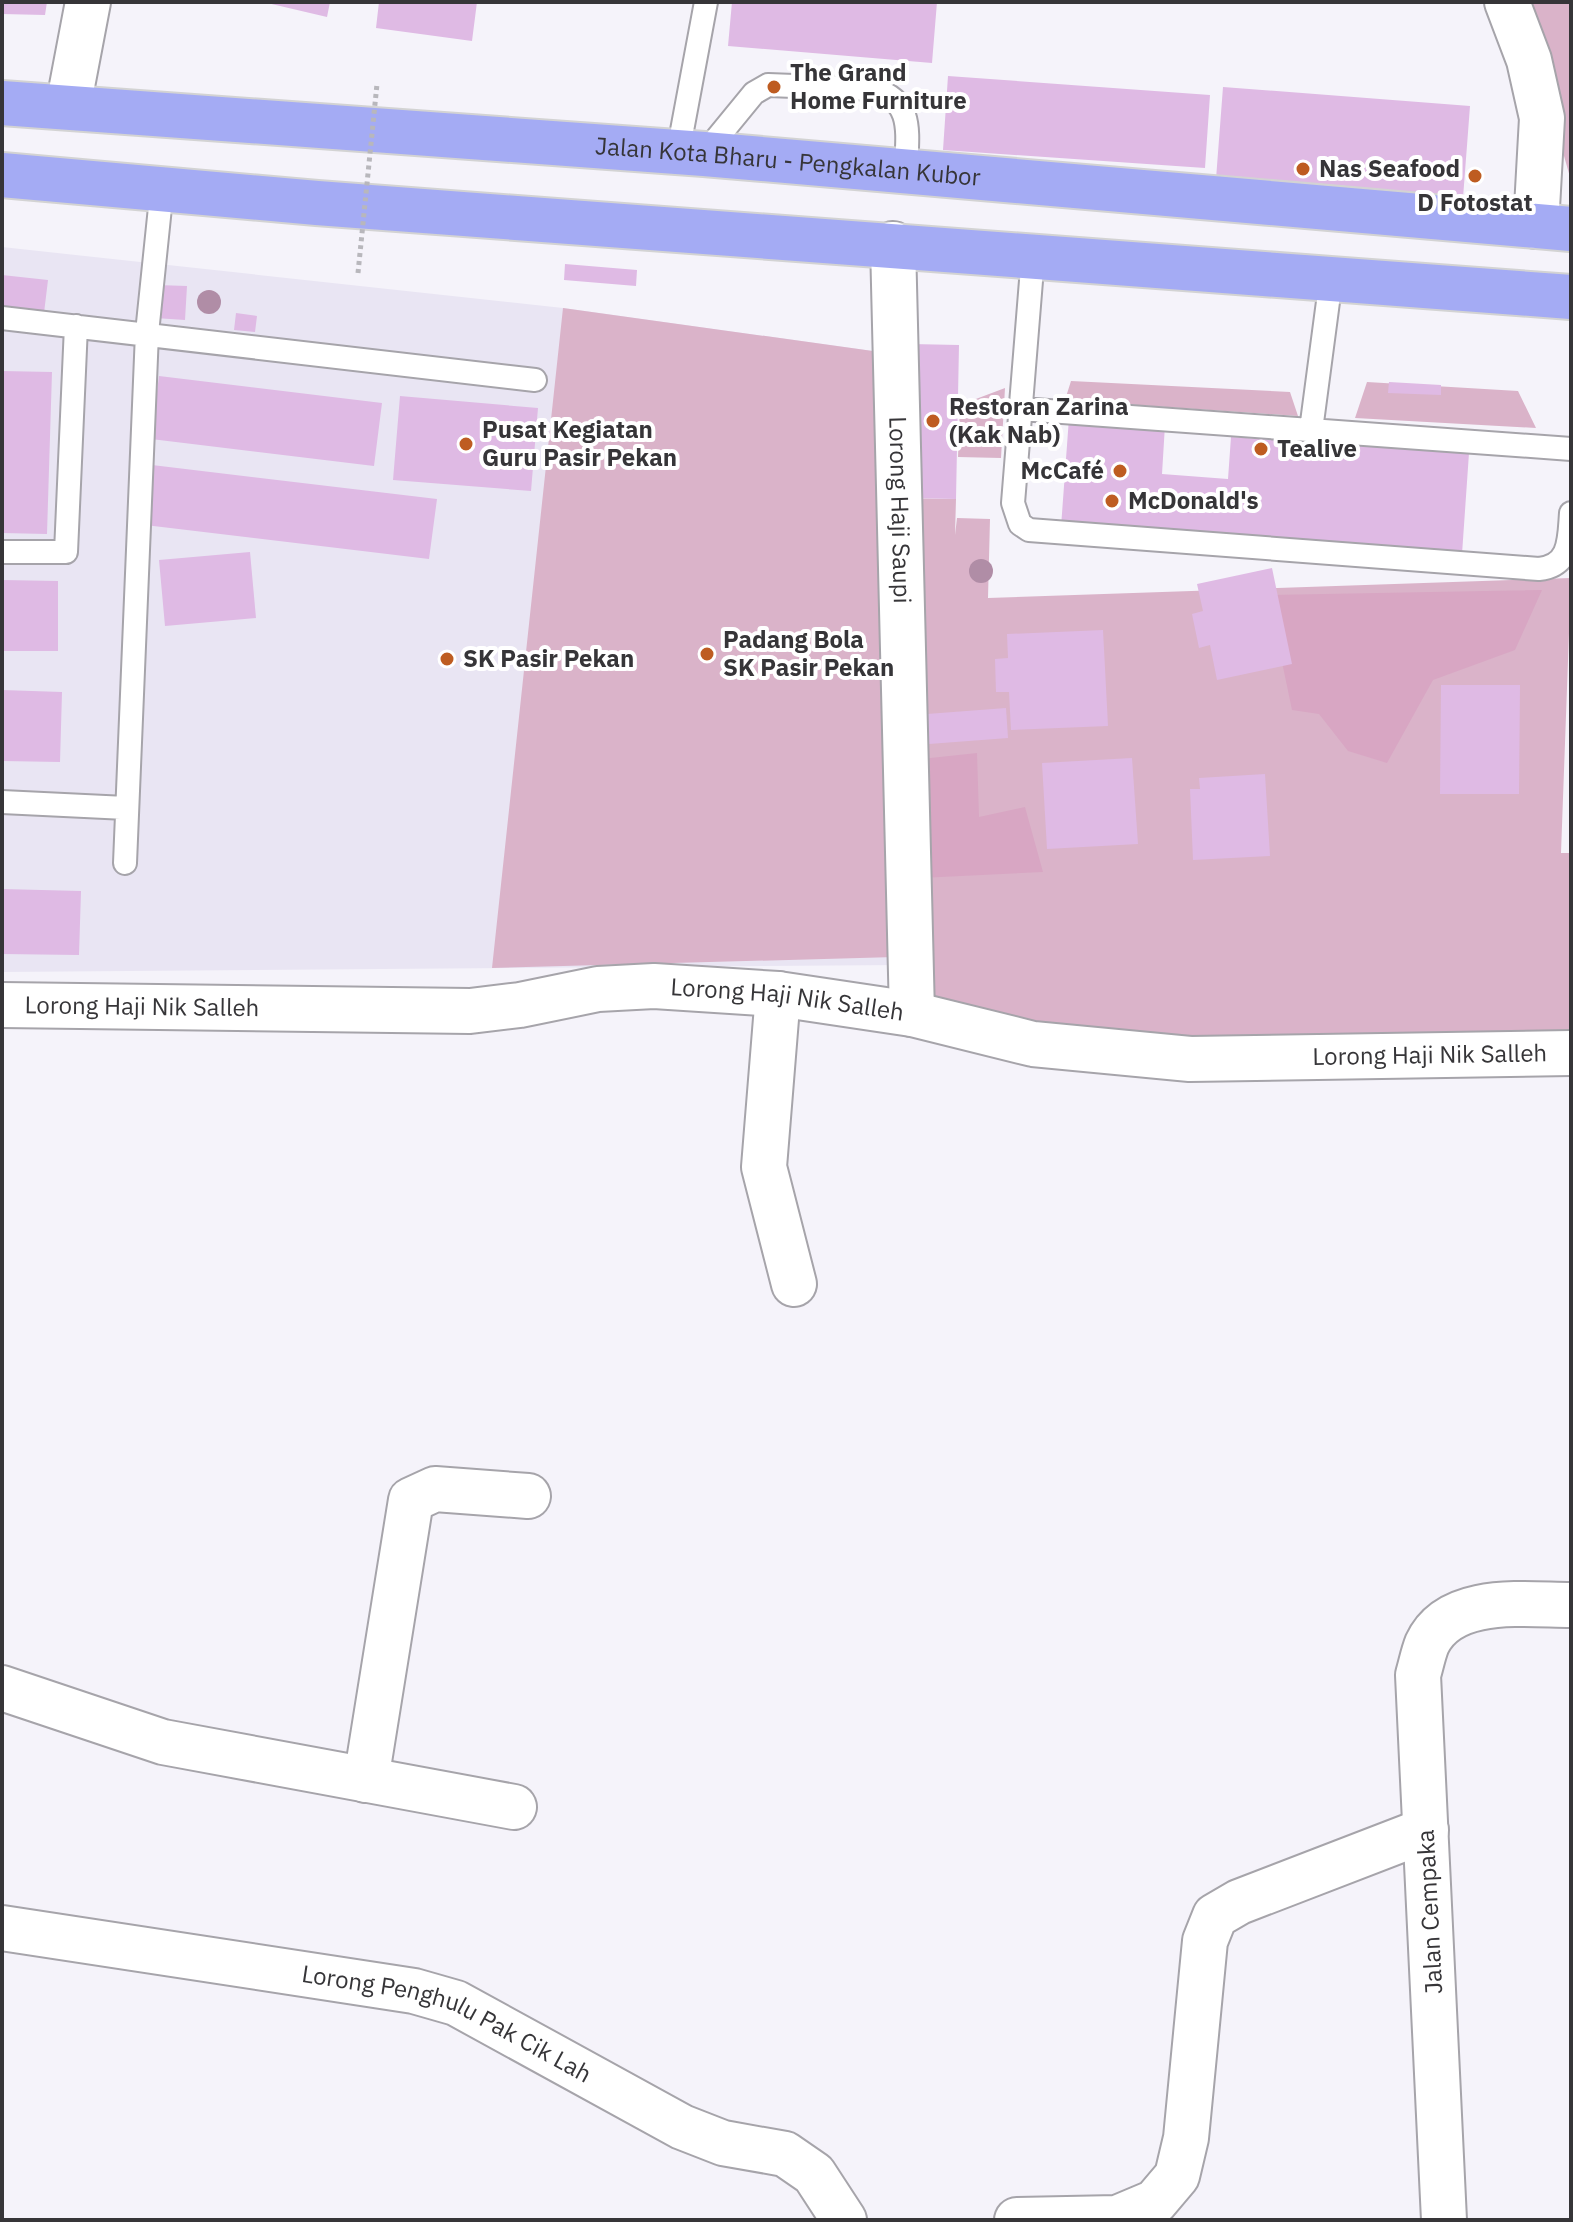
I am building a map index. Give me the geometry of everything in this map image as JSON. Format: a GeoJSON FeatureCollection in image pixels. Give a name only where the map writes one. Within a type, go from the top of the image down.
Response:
{"type":"FeatureCollection","features":[{"type":"Feature","properties":{"kind":"highway","name":"Jalan Kota Bharu - Pengkalan Kubor"},"geometry":{"type":"LineString","coordinates":[[2,103],[691,153],[1553,228]]}},
{"type":"Feature","properties":{"kind":"highway"},"geometry":{"type":"LineString","coordinates":[[2,175],[1571,297]]}},
{"type":"Feature","properties":{"kind":"street"},"geometry":{"type":"LineString","coordinates":[[68,107],[88,2]]}},
{"type":"Feature","properties":{"kind":"street"},"geometry":{"type":"LineString","coordinates":[[1507,2],[1529,60],[1542,118],[1553,228]]}},
{"type":"Feature","properties":{"kind":"street","name":"Lorong Haji Saupi"},"geometry":{"type":"LineString","coordinates":[[893,244],[912,1014]]}},
{"type":"Feature","properties":{"kind":"street","name":"Lorong Haji Nik Salleh"},"geometry":{"type":"LineString","coordinates":[[2,1005],[470,1011],[520,1005],[598,989],[640,987],[778,994],[912,1014],[1033,1044],[1190,1059],[1571,1053]]}},
{"type":"Feature","properties":{"kind":"street"},"geometry":{"type":"LineString","coordinates":[[778,994],[764,1167],[794,1284]]}},
{"type":"Feature","properties":{"kind":"street"},"geometry":{"type":"LineString","coordinates":[[366,1780],[411,1500],[435,1489],[528,1496]]}},
{"type":"Feature","properties":{"kind":"street","name":"Jalan Cempaka"},"geometry":{"type":"LineString","coordinates":[[1444,2220],[1418,1675],[1428,1642],[1453,1616],[1492,1605],[1571,1605]]}},
{"type":"Feature","properties":{"kind":"street"},"geometry":{"type":"LineString","coordinates":[[2,1688],[163,1742],[514,1807]]}},
{"type":"Feature","properties":{"kind":"street"},"geometry":{"type":"LineString","coordinates":[[1017,2220],[1117,2218],[1155,2202],[1177,2176],[1186,2138],[1205,1941],[1215,1916],[1239,1902],[1426,1830]]}},
{"type":"Feature","properties":{"kind":"street","name":"Lorong Penghulu Pak Cik Lah"},"geometry":{"type":"LineString","coordinates":[[2,1928],[414,1991],[456,2003],[682,2127],[723,2143],[785,2154],[814,2174],[844,2220]]}},
{"type":"Feature","properties":{"kind":"lane"},"geometry":{"type":"LineString","coordinates":[[691,153],[706,2]]}},
{"type":"Feature","properties":{"kind":"lane"},"geometry":{"type":"LineString","coordinates":[[691,153],[754,93],[768,85],[873,89],[888,93],[900,103],[907,116],[906,171]]}},
{"type":"Feature","properties":{"kind":"lane"},"geometry":{"type":"LineString","coordinates":[[125,863],[147,333],[162,188]]}},
{"type":"Feature","properties":{"kind":"lane"},"geometry":{"type":"LineString","coordinates":[[1033,256],[1014,515],[1020,524],[1039,533],[1539,569],[1559,563],[1566,554],[1571,513]]}},
{"type":"Feature","properties":{"kind":"lane"},"geometry":{"type":"LineString","coordinates":[[1311,430],[1331,279]]}},
{"type":"Feature","properties":{"kind":"lane"},"geometry":{"type":"LineString","coordinates":[[2,318],[535,380]]}},
{"type":"Feature","properties":{"kind":"lane"},"geometry":{"type":"LineString","coordinates":[[2,552],[66,552],[76,326]]}},
{"type":"Feature","properties":{"kind":"lane"},"geometry":{"type":"LineString","coordinates":[[1021,409],[1571,449]]}},
{"type":"Feature","properties":{"kind":"lane"},"geometry":{"type":"LineString","coordinates":[[2,802],[126,808]]}},
{"type":"Feature","properties":{"kind":"path"},"geometry":{"type":"LineString","coordinates":[[358,273],[377,84]]}},
{"type":"Feature","properties":{"kind":"shaded area"},"geometry":{"type":"Polygon","coordinates":[[[1520,2],[1571,2],[1571,177],[1570,177],[1520,2]]]}},
{"type":"Feature","properties":{"kind":"shaded area","name":"SK Pasir Pekan"},"geometry":{"type":"Polygon","coordinates":[[[2,247],[563,308],[880,352],[902,965],[2,972],[2,247]]]}},
{"type":"Feature","properties":{"kind":"shaded area","name":"Padang Bola SK Pasir Pekan"},"geometry":{"type":"Polygon","coordinates":[[[563,308],[880,352],[895,957],[492,968],[563,308]]]}},
{"type":"Feature","properties":{"kind":"shaded area"},"geometry":{"type":"Polygon","coordinates":[[[1071,381],[1290,392],[1298,416],[1065,400],[1071,381]]]}},
{"type":"Feature","properties":{"kind":"shaded area"},"geometry":{"type":"Polygon","coordinates":[[[1367,382],[1518,391],[1536,428],[1355,418],[1367,382]]]}},
{"type":"Feature","properties":{"kind":"shaded area"},"geometry":{"type":"Polygon","coordinates":[[[1005,388],[1001,458],[958,457],[960,405],[1005,388]]]}},
{"type":"Feature","properties":{"kind":"shaded area"},"geometry":{"type":"Polygon","coordinates":[[[896,498],[956,499],[955,535],[957,518],[990,519],[988,598],[1571,578],[1561,853],[1571,853],[1571,1053],[1190,1059],[912,1014],[896,498]]]}},
{"type":"Feature","properties":{"kind":"shaded area"},"geometry":{"type":"Polygon","coordinates":[[[1542,590],[1515,650],[1433,680],[1387,763],[1348,751],[1319,714],[1292,710],[1268,595],[1542,590]]]}},
{"type":"Feature","properties":{"kind":"shaded area"},"geometry":{"type":"Polygon","coordinates":[[[977,753],[979,817],[1025,807],[1043,872],[920,878],[921,759],[977,753]]]}},
{"type":"Feature","properties":{"kind":"building"},"geometry":{"type":"Polygon","coordinates":[[[2,2],[47,2],[45,15],[2,14],[2,2]]]}},
{"type":"Feature","properties":{"kind":"building"},"geometry":{"type":"Polygon","coordinates":[[[263,2],[330,2],[327,17],[263,2]]]}},
{"type":"Feature","properties":{"kind":"building"},"geometry":{"type":"Polygon","coordinates":[[[379,2],[477,2],[472,41],[376,28],[379,2]]]}},
{"type":"Feature","properties":{"kind":"building"},"geometry":{"type":"Polygon","coordinates":[[[732,2],[937,2],[932,63],[728,46],[732,2]]]}},
{"type":"Feature","properties":{"kind":"building"},"geometry":{"type":"Polygon","coordinates":[[[948,76],[1210,95],[1205,168],[943,150],[948,76]]]}},
{"type":"Feature","properties":{"kind":"building"},"geometry":{"type":"Polygon","coordinates":[[[1223,87],[1470,106],[1463,198],[1216,179],[1223,87]]]}},
{"type":"Feature","properties":{"kind":"building"},"geometry":{"type":"Polygon","coordinates":[[[565,264],[637,270],[636,286],[564,280],[565,264]]]}},
{"type":"Feature","properties":{"kind":"building"},"geometry":{"type":"Polygon","coordinates":[[[2,275],[48,280],[44,313],[2,309],[2,275]]]}},
{"type":"Feature","properties":{"kind":"building"},"geometry":{"type":"Polygon","coordinates":[[[157,285],[187,286],[185,320],[155,318],[157,285]]]}},
{"type":"Feature","properties":{"kind":"building"},"geometry":{"type":"Polygon","coordinates":[[[236,313],[257,316],[255,332],[234,330],[236,313]]]}},
{"type":"Feature","properties":{"kind":"building","name":"Restoran Zarina (Kak Nab)"},"geometry":{"type":"Polygon","coordinates":[[[911,344],[959,345],[956,499],[908,498],[911,344]]]}},
{"type":"Feature","properties":{"kind":"building"},"geometry":{"type":"Polygon","coordinates":[[[2,371],[52,372],[47,534],[2,533],[2,371]]]}},
{"type":"Feature","properties":{"kind":"building"},"geometry":{"type":"Polygon","coordinates":[[[159,376],[382,403],[374,466],[151,439],[159,376]]]}},
{"type":"Feature","properties":{"kind":"building"},"geometry":{"type":"Polygon","coordinates":[[[1389,382],[1441,385],[1441,395],[1388,393],[1389,382]]]}},
{"type":"Feature","properties":{"kind":"building","name":"Pusat Kegiatan Guru Pasir Pekan"},"geometry":{"type":"Polygon","coordinates":[[[400,396],[538,408],[531,491],[393,480],[400,396]]]}},
{"type":"Feature","properties":{"kind":"building"},"geometry":{"type":"Polygon","coordinates":[[[1069,418],[1165,425],[1162,474],[1228,479],[1231,437],[1469,453],[1462,554],[1061,527],[1069,418]]]}},
{"type":"Feature","properties":{"kind":"building"},"geometry":{"type":"Polygon","coordinates":[[[152,465],[437,499],[429,559],[145,525],[152,465]]]}},
{"type":"Feature","properties":{"kind":"building"},"geometry":{"type":"Polygon","coordinates":[[[250,552],[256,618],[165,626],[159,560],[250,552]]]}},
{"type":"Feature","properties":{"kind":"building"},"geometry":{"type":"Polygon","coordinates":[[[1272,568],[1292,664],[1217,680],[1210,645],[1199,648],[1192,614],[1203,611],[1197,584],[1272,568]]]}},
{"type":"Feature","properties":{"kind":"building"},"geometry":{"type":"Polygon","coordinates":[[[2,580],[58,581],[58,651],[2,651],[2,580]]]}},
{"type":"Feature","properties":{"kind":"building"},"geometry":{"type":"Polygon","coordinates":[[[1103,630],[1108,726],[1011,730],[1009,692],[996,692],[995,659],[1008,658],[1007,634],[1103,630]]]}},
{"type":"Feature","properties":{"kind":"building"},"geometry":{"type":"Polygon","coordinates":[[[1441,685],[1520,685],[1519,794],[1440,794],[1441,685]]]}},
{"type":"Feature","properties":{"kind":"building"},"geometry":{"type":"Polygon","coordinates":[[[2,690],[62,692],[60,762],[2,761],[2,690]]]}},
{"type":"Feature","properties":{"kind":"building"},"geometry":{"type":"Polygon","coordinates":[[[1006,708],[1008,738],[929,744],[927,714],[1006,708]]]}},
{"type":"Feature","properties":{"kind":"building"},"geometry":{"type":"Polygon","coordinates":[[[1132,758],[1138,844],[1047,849],[1042,763],[1132,758]]]}},
{"type":"Feature","properties":{"kind":"building"},"geometry":{"type":"Polygon","coordinates":[[[1265,774],[1270,856],[1193,860],[1190,789],[1200,789],[1199,778],[1265,774]]]}},
{"type":"Feature","properties":{"kind":"building"},"geometry":{"type":"Polygon","coordinates":[[[2,889],[81,891],[79,955],[2,954],[2,889]]]}},
{"type":"Feature","properties":{"kind":"place","name":"The Grand Home Furniture"},"geometry":{"type":"Point","coordinates":[774,87]}},
{"type":"Feature","properties":{"kind":"place","name":"Nas Seafood"},"geometry":{"type":"Point","coordinates":[1303,169]}},
{"type":"Feature","properties":{"kind":"place","name":"D Fotostat"},"geometry":{"type":"Point","coordinates":[1475,176]}},
{"type":"Feature","properties":{"kind":"place","name":"Restoran Zarina (Kak Nab)"},"geometry":{"type":"Point","coordinates":[933,421]}},
{"type":"Feature","properties":{"kind":"place","name":"Pusat Kegiatan Guru Pasir Pekan"},"geometry":{"type":"Point","coordinates":[466,444]}},
{"type":"Feature","properties":{"kind":"place","name":"Tealive"},"geometry":{"type":"Point","coordinates":[1261,449]}},
{"type":"Feature","properties":{"kind":"place","name":"McCafé"},"geometry":{"type":"Point","coordinates":[1120,471]}},
{"type":"Feature","properties":{"kind":"place","name":"McDonald's"},"geometry":{"type":"Point","coordinates":[1112,501]}},
{"type":"Feature","properties":{"kind":"place","name":"Padang Bola SK Pasir Pekan"},"geometry":{"type":"Point","coordinates":[707,654]}},
{"type":"Feature","properties":{"kind":"place","name":"SK Pasir Pekan"},"geometry":{"type":"Point","coordinates":[447,659]}}]}
